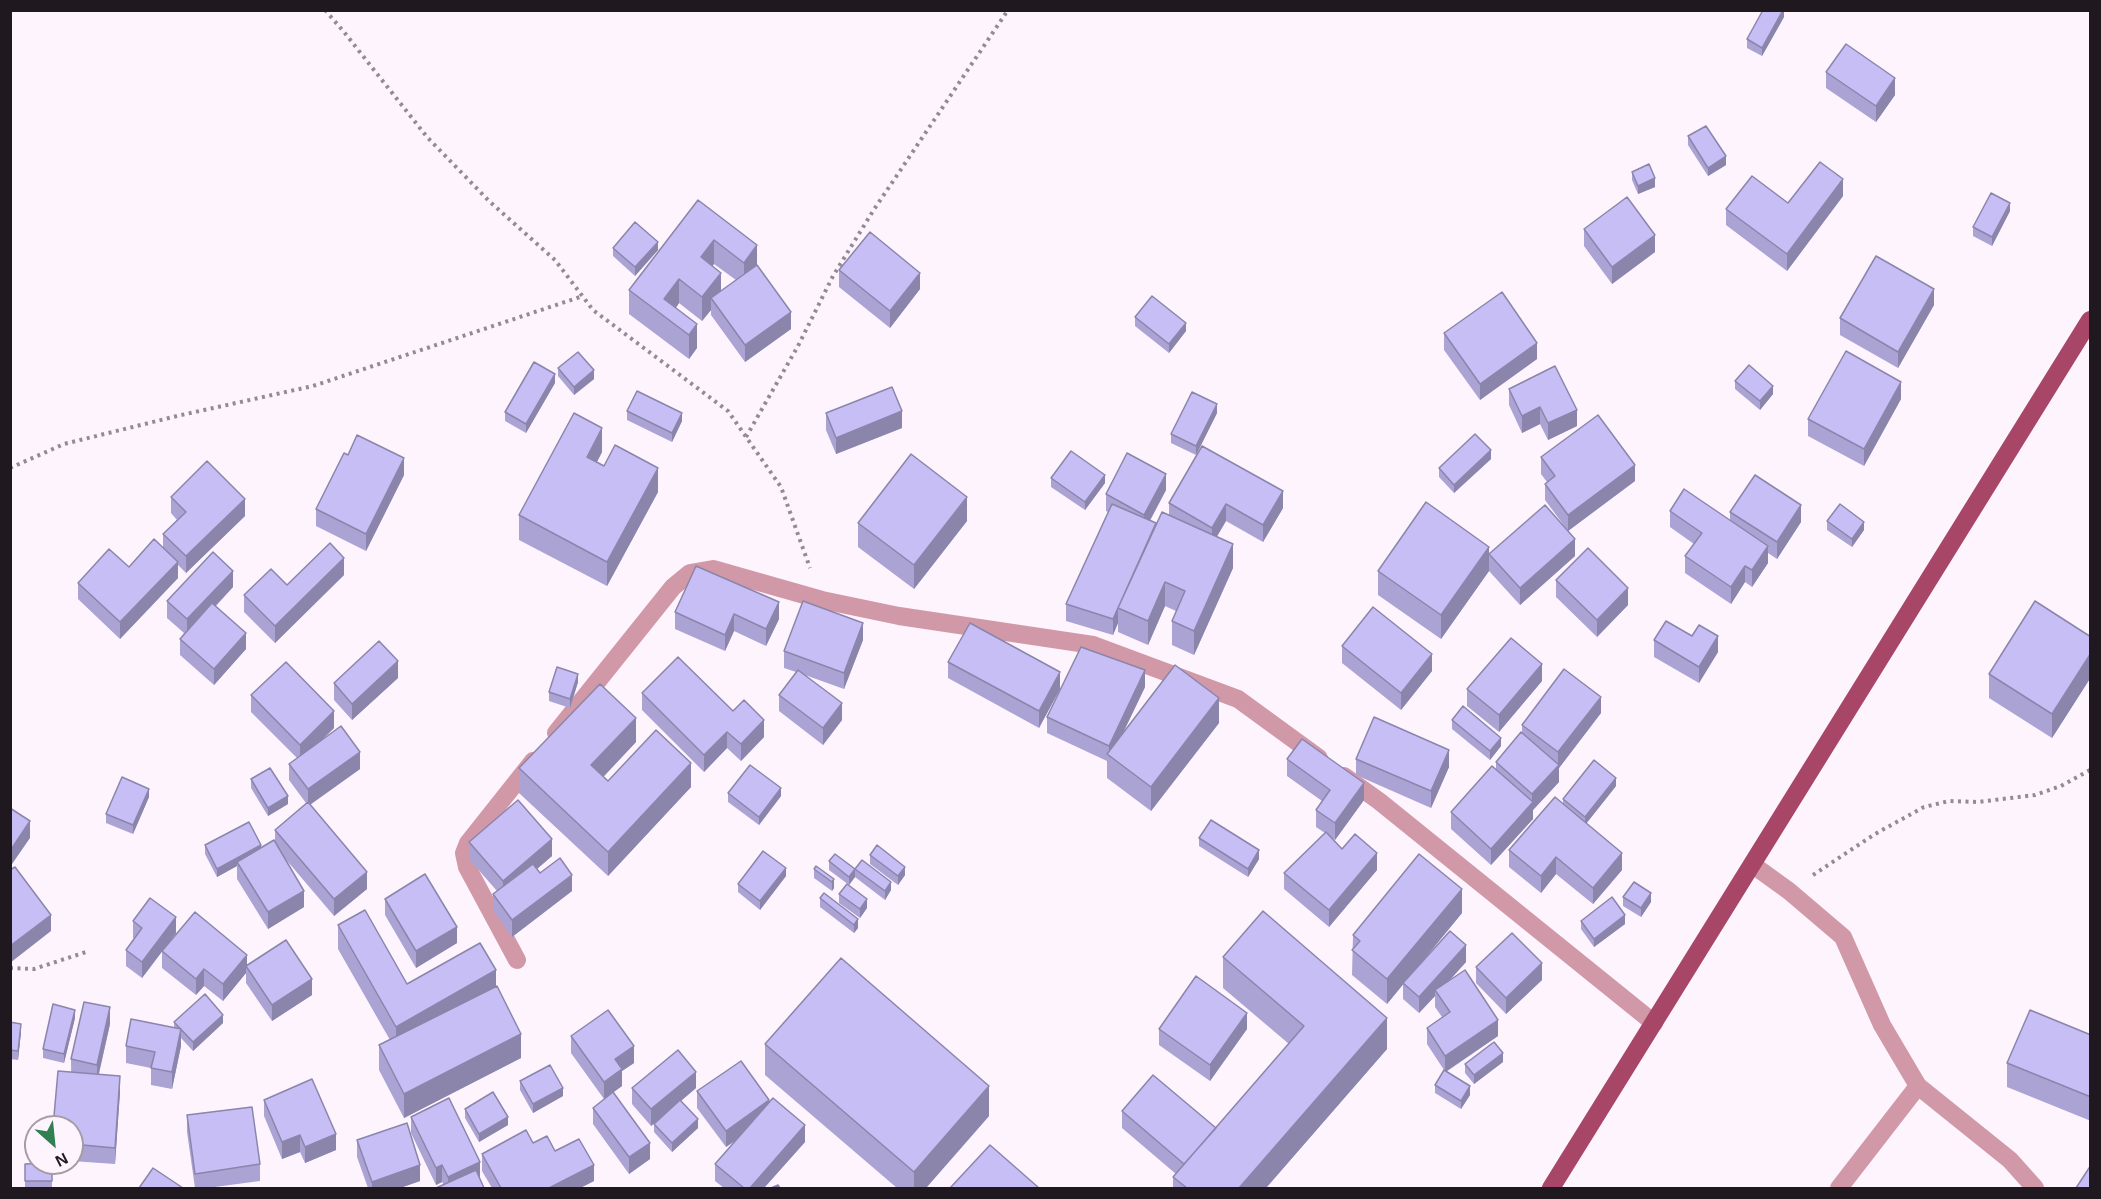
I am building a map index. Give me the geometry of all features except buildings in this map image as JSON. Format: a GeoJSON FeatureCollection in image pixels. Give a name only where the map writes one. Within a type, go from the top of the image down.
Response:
{"type":"FeatureCollection","features":[{"type":"Feature","properties":{"kind":"main road"},"geometry":{"type":"LineString","coordinates":[[1551,1188],[2091,320]]}},
{"type":"Feature","properties":{"kind":"street"},"geometry":{"type":"LineString","coordinates":[[517,960],[467,867],[464,853],[468,843],[673,586],[690,573],[713,569],[822,600],[899,616],[1093,645],[1238,699],[1379,801],[1654,1023]]}},
{"type":"Feature","properties":{"kind":"street"},"geometry":{"type":"LineString","coordinates":[[1753,865],[1790,891],[1843,938],[1882,1025],[1918,1086],[2010,1160],[2035,1188]]}},
{"type":"Feature","properties":{"kind":"street"},"geometry":{"type":"LineString","coordinates":[[1839,1188],[1918,1086]]}},
{"type":"Feature","properties":{"kind":"path"},"geometry":{"type":"LineString","coordinates":[[325,10],[427,137],[489,201],[555,260],[593,310],[728,411],[781,487],[822,600]]}},
{"type":"Feature","properties":{"kind":"path"},"geometry":{"type":"LineString","coordinates":[[746,437],[798,346],[833,276],[867,220],[1008,10]]}},
{"type":"Feature","properties":{"kind":"path"},"geometry":{"type":"LineString","coordinates":[[10,468],[64,444],[313,386],[583,296]]}},
{"type":"Feature","properties":{"kind":"path"},"geometry":{"type":"LineString","coordinates":[[1790,891],[1875,834],[1924,807],[1949,801],[1978,802],[2035,795],[2061,786],[2091,770]]}},
{"type":"Feature","properties":{"kind":"path"},"geometry":{"type":"LineString","coordinates":[[10,968],[34,969],[86,952]]}}]}
